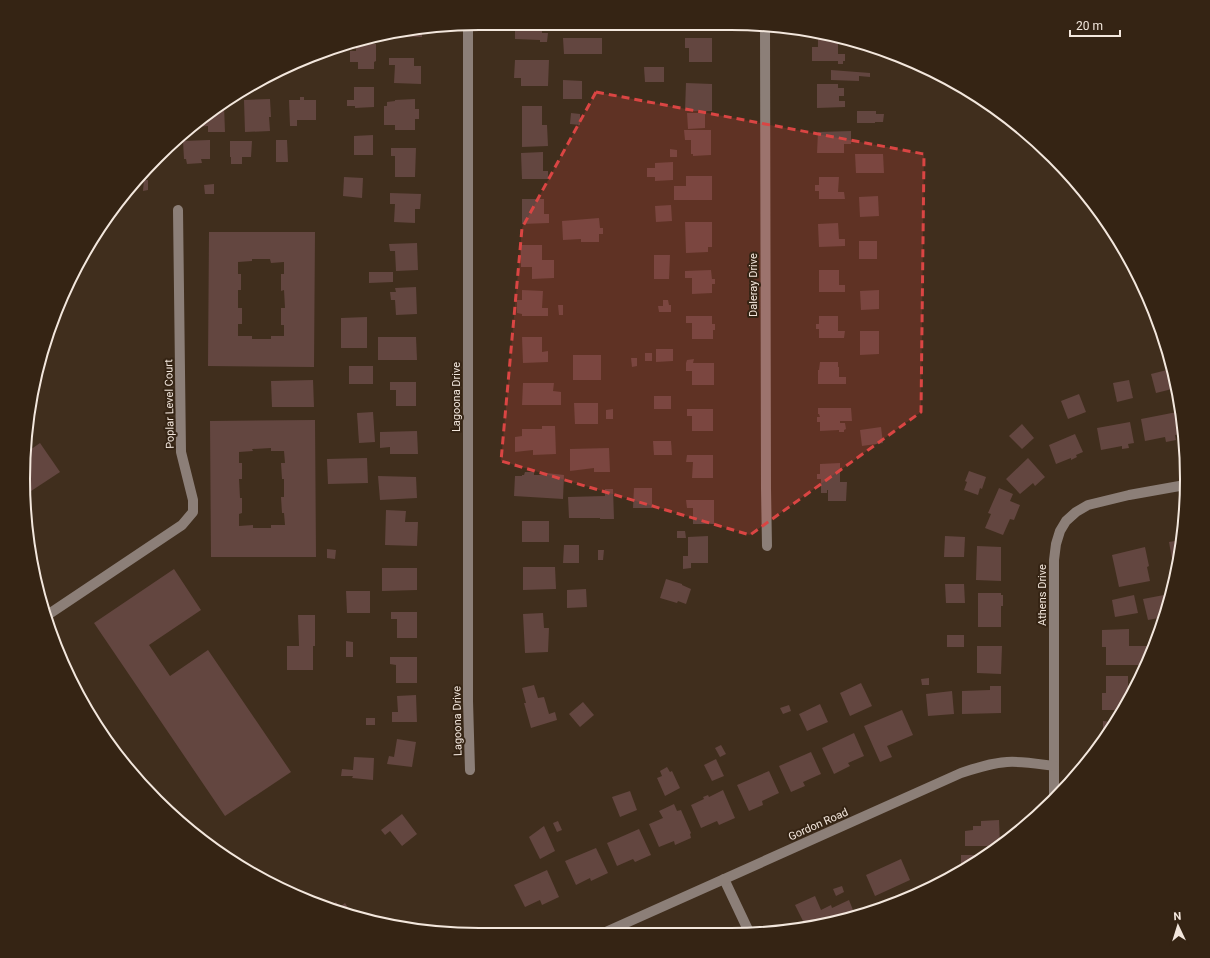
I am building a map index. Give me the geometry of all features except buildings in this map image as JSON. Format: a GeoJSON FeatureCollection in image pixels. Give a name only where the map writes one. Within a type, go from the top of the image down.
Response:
{"type":"FeatureCollection","features":[{"type":"Feature","properties":{"kind":"street","name":"Lagoona Drive"},"geometry":{"type":"LineString","coordinates":[[468,30],[468,701],[470,770]]}},
{"type":"Feature","properties":{"kind":"street","name":"Daleray Drive"},"geometry":{"type":"LineString","coordinates":[[765,32],[767,546]]}},
{"type":"Feature","properties":{"kind":"street","name":"Poplar Level Court"},"geometry":{"type":"LineString","coordinates":[[51,613],[182,525],[193,512],[193,500],[181,452],[178,210]]}},
{"type":"Feature","properties":{"kind":"street","name":"Athens Drive"},"geometry":{"type":"LineString","coordinates":[[1054,790],[1054,560],[1056,544],[1060,532],[1066,522],[1076,512],[1088,505],[1129,495],[1180,486]]}},
{"type":"Feature","properties":{"kind":"street","name":"Gordon Road"},"geometry":{"type":"LineString","coordinates":[[615,928],[961,773],[982,766],[1006,762],[1028,762],[1054,766]]}},
{"type":"Feature","properties":{"kind":"street"},"geometry":{"type":"LineString","coordinates":[[724,879],[747,927]]}},
{"type":"Feature","properties":{"kind":"highlighted area"},"geometry":{"type":"Polygon","coordinates":[[[596,92],[924,154],[921,412],[750,535],[501,461],[522,228],[596,92]]]}}]}
